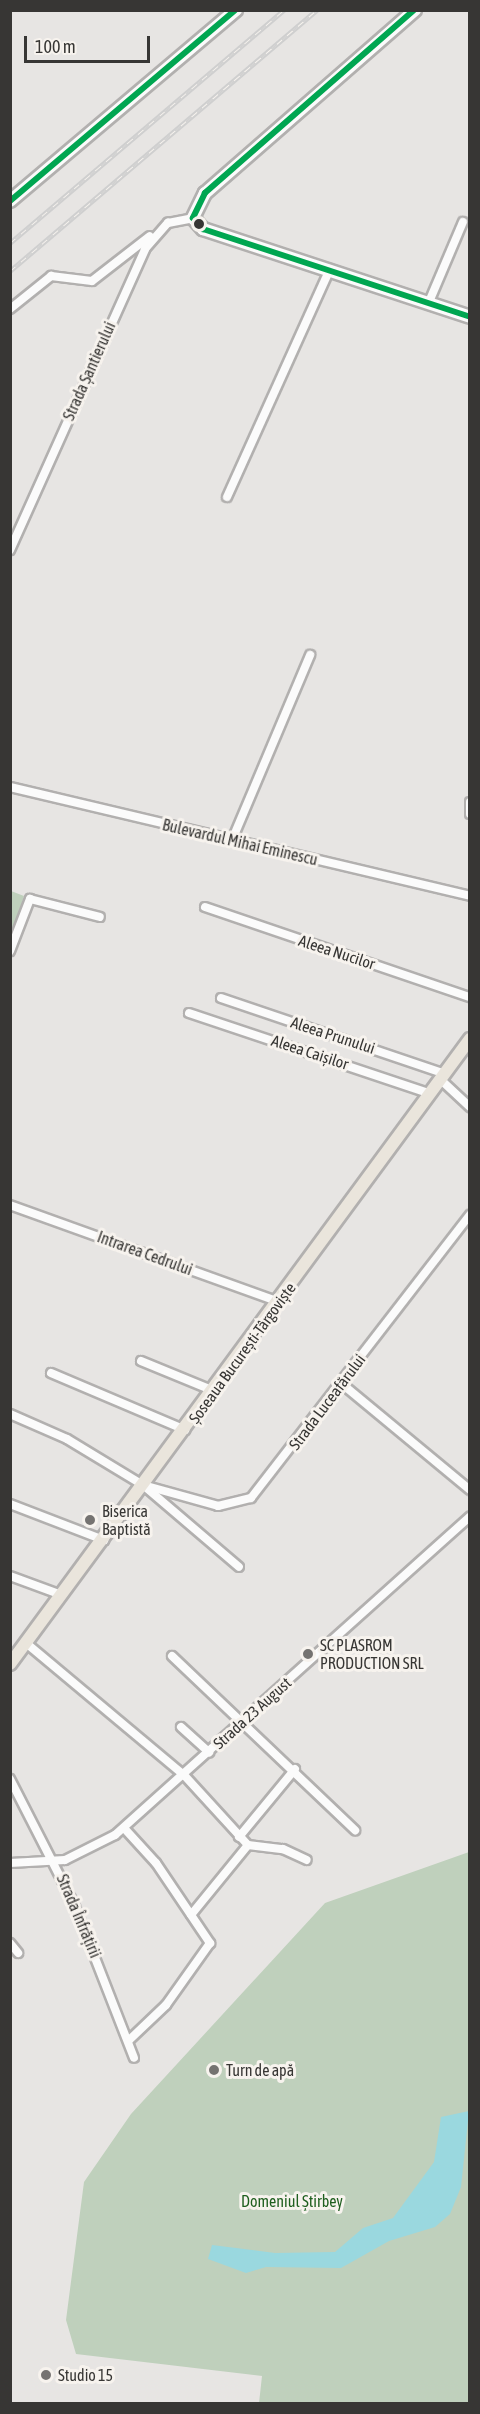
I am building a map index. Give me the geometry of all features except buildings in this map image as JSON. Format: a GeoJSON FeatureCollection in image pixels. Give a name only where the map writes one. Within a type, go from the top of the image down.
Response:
{"type":"FeatureCollection","features":[{"type":"Feature","properties":{"kind":"main road"},"geometry":{"type":"LineString","coordinates":[[10,201],[236,10]]}},
{"type":"Feature","properties":{"kind":"main road"},"geometry":{"type":"LineString","coordinates":[[415,10],[205,193],[193,218],[203,229],[470,317]]}},
{"type":"Feature","properties":{"kind":"main road","name":"Șoseaua București-Târgoviște"},"geometry":{"type":"LineString","coordinates":[[10,1664],[214,1391],[470,1039]]}},
{"type":"Feature","properties":{"kind":"street"},"geometry":{"type":"LineString","coordinates":[[10,309],[51,276],[92,281],[158,231],[193,218]]}},
{"type":"Feature","properties":{"kind":"street"},"geometry":{"type":"LineString","coordinates":[[429,302],[463,222]]}},
{"type":"Feature","properties":{"kind":"street","name":"Strada Șantierului"},"geometry":{"type":"LineString","coordinates":[[10,550],[130,279],[158,231]]}},
{"type":"Feature","properties":{"kind":"street"},"geometry":{"type":"LineString","coordinates":[[227,497],[330,269]]}},
{"type":"Feature","properties":{"kind":"street"},"geometry":{"type":"LineString","coordinates":[[232,840],[310,655]]}},
{"type":"Feature","properties":{"kind":"street","name":"Bulevardul Mihai Eminescu"},"geometry":{"type":"LineString","coordinates":[[10,788],[470,896]]}},
{"type":"Feature","properties":{"kind":"street"},"geometry":{"type":"LineString","coordinates":[[470,802],[470,814]]}},
{"type":"Feature","properties":{"kind":"street"},"geometry":{"type":"LineString","coordinates":[[10,951],[30,899],[100,917]]}},
{"type":"Feature","properties":{"kind":"street","name":"Aleea Nucilor"},"geometry":{"type":"LineString","coordinates":[[205,907],[470,997]]}},
{"type":"Feature","properties":{"kind":"street","name":"Aleea Prunului"},"geometry":{"type":"LineString","coordinates":[[221,998],[443,1077]]}},
{"type":"Feature","properties":{"kind":"street","name":"Aleea Caișilor"},"geometry":{"type":"LineString","coordinates":[[189,1013],[431,1094]]}},
{"type":"Feature","properties":{"kind":"street"},"geometry":{"type":"LineString","coordinates":[[443,1077],[470,1107]]}},
{"type":"Feature","properties":{"kind":"street","name":"Intrarea Cedrului"},"geometry":{"type":"LineString","coordinates":[[10,1205],[279,1302]]}},
{"type":"Feature","properties":{"kind":"street","name":"Strada Luceafărului"},"geometry":{"type":"LineString","coordinates":[[143,1485],[218,1506],[244,1502],[342,1384],[470,1215]]}},
{"type":"Feature","properties":{"kind":"street"},"geometry":{"type":"LineString","coordinates":[[141,1361],[214,1391]]}},
{"type":"Feature","properties":{"kind":"street"},"geometry":{"type":"LineString","coordinates":[[51,1373],[185,1430]]}},
{"type":"Feature","properties":{"kind":"street"},"geometry":{"type":"LineString","coordinates":[[342,1384],[470,1490]]}},
{"type":"Feature","properties":{"kind":"street"},"geometry":{"type":"LineString","coordinates":[[10,1414],[67,1438],[143,1485],[238,1567]]}},
{"type":"Feature","properties":{"kind":"street"},"geometry":{"type":"LineString","coordinates":[[10,1504],[104,1540]]}},
{"type":"Feature","properties":{"kind":"street","name":"Strada 23 August"},"geometry":{"type":"LineString","coordinates":[[10,1863],[55,1862],[100,1845],[124,1828],[470,1516]]}},
{"type":"Feature","properties":{"kind":"street"},"geometry":{"type":"LineString","coordinates":[[10,1576],[62,1595]]}},
{"type":"Feature","properties":{"kind":"street"},"geometry":{"type":"LineString","coordinates":[[26,1643],[184,1774],[248,1845],[284,1849],[307,1860]]}},
{"type":"Feature","properties":{"kind":"street"},"geometry":{"type":"LineString","coordinates":[[172,1656],[244,1720],[355,1830]]}},
{"type":"Feature","properties":{"kind":"street"},"geometry":{"type":"LineString","coordinates":[[181,1727],[209,1752]]}},
{"type":"Feature","properties":{"kind":"street"},"geometry":{"type":"LineString","coordinates":[[239,1837],[295,1769]]}},
{"type":"Feature","properties":{"kind":"street","name":"Strada Înfrățirii"},"geometry":{"type":"LineString","coordinates":[[10,1779],[55,1862],[134,2058]]}},
{"type":"Feature","properties":{"kind":"street"},"geometry":{"type":"LineString","coordinates":[[124,1828],[210,1938],[208,1947],[154,2020],[128,2041]]}},
{"type":"Feature","properties":{"kind":"street"},"geometry":{"type":"LineString","coordinates":[[191,1914],[248,1845]]}},
{"type":"Feature","properties":{"kind":"street"},"geometry":{"type":"LineString","coordinates":[[10,1943],[18,1953]]}},
{"type":"Feature","properties":{"kind":"green space"},"geometry":{"type":"Polygon","coordinates":[[[10,891],[24,896],[11,937],[10,891]]]}},
{"type":"Feature","properties":{"kind":"green space","name":"Domeniul Știrbey"},"geometry":{"type":"Polygon","coordinates":[[[469,1852],[469,2403],[259,2403],[262,2376],[76,2354],[66,2320],[84,2182],[131,2114],[325,1903],[469,1852]]]}},
{"type":"Feature","properties":{"kind":"water"},"geometry":{"type":"Polygon","coordinates":[[[469,2111],[461,2187],[450,2214],[435,2227],[389,2241],[341,2268],[266,2267],[246,2273],[208,2259],[212,2245],[275,2253],[335,2252],[363,2228],[393,2218],[434,2162],[441,2117],[469,2111]]]}},
{"type":"Feature","properties":{"kind":"railway"},"geometry":{"type":"LineString","coordinates":[[10,243],[284,10]]}},
{"type":"Feature","properties":{"kind":"railway"},"geometry":{"type":"LineString","coordinates":[[10,271],[317,10]]}},
{"type":"Feature","properties":{"kind":"transit line"},"geometry":{"type":"LineString","coordinates":[[10,201],[235,10]]}},
{"type":"Feature","properties":{"kind":"transit line"},"geometry":{"type":"LineString","coordinates":[[414,10],[205,193],[193,218],[203,229],[470,317]]}},
{"type":"Feature","properties":{"kind":"place","name":"Biserica Baptistă"},"geometry":{"type":"Point","coordinates":[90,1520]}},
{"type":"Feature","properties":{"kind":"place","name":"SC PLASROM PRODUCTION SRL"},"geometry":{"type":"Point","coordinates":[308,1654]}},
{"type":"Feature","properties":{"kind":"place","name":"Turn de apă"},"geometry":{"type":"Point","coordinates":[214,2070]}},
{"type":"Feature","properties":{"kind":"place","name":"Studio 15"},"geometry":{"type":"Point","coordinates":[46,2375]}}]}
